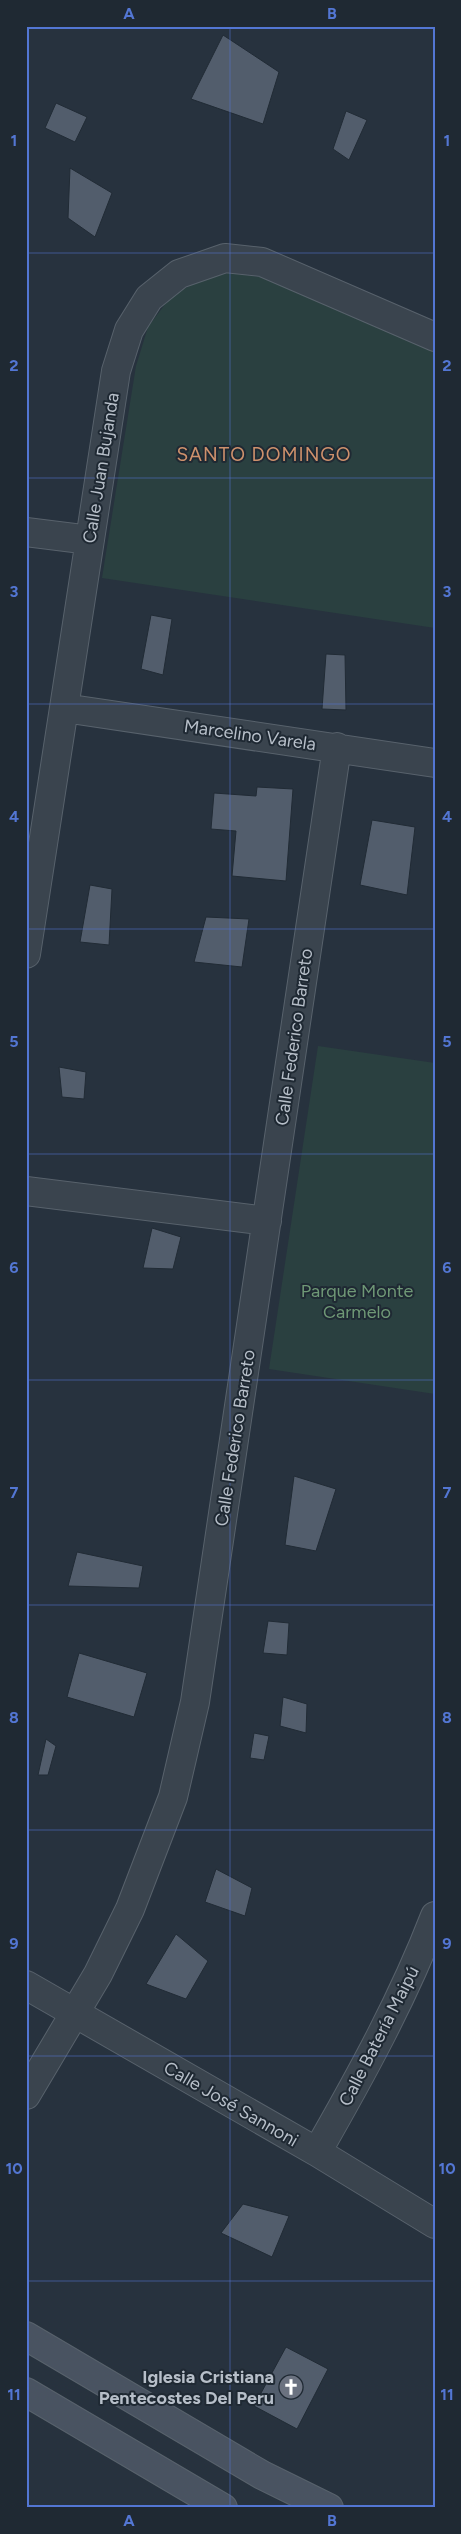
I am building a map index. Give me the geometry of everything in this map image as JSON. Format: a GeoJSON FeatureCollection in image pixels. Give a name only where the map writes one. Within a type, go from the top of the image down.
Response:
{"type":"FeatureCollection","features":[{"type":"Feature","properties":{"kind":"main road"},"geometry":{"type":"LineString","coordinates":[[26,2336],[262,2474],[329,2508]]}},
{"type":"Feature","properties":{"kind":"main road"},"geometry":{"type":"LineString","coordinates":[[26,2392],[223,2508]]}},
{"type":"Feature","properties":{"kind":"street","name":"Calle Juan Bujanda"},"geometry":{"type":"LineString","coordinates":[[26,954],[116,371],[128,330],[149,298],[179,274],[225,258],[262,262],[435,337]]}},
{"type":"Feature","properties":{"kind":"street"},"geometry":{"type":"LineString","coordinates":[[26,532],[90,540]]}},
{"type":"Feature","properties":{"kind":"street","name":"Marcelino Varela"},"geometry":{"type":"LineString","coordinates":[[64,708],[435,763]]}},
{"type":"Feature","properties":{"kind":"street","name":"Calle Federico Barreto"},"geometry":{"type":"LineString","coordinates":[[26,2095],[98,1974],[130,1909],[173,1798],[195,1702],[337,747]]}},
{"type":"Feature","properties":{"kind":"street"},"geometry":{"type":"LineString","coordinates":[[26,1191],[267,1221]]}},
{"type":"Feature","properties":{"kind":"street","name":"Calle Batería Maipú"},"geometry":{"type":"LineString","coordinates":[[317,2152],[376,2048],[414,1971],[435,1916]]}},
{"type":"Feature","properties":{"kind":"street","name":"Calle José Sannoni"},"geometry":{"type":"LineString","coordinates":[[26,1985],[317,2152],[435,2224]]}},
{"type":"Feature","properties":{"kind":"green space"},"geometry":{"type":"Polygon","coordinates":[[[229,273],[260,277],[435,352],[435,628],[102,578],[136,366],[148,327],[172,295],[205,278],[229,273]]]}},
{"type":"Feature","properties":{"kind":"green space","name":"Parque Monte Carmelo"},"geometry":{"type":"Polygon","coordinates":[[[318,1046],[435,1063],[435,1394],[269,1369],[318,1046]]]}},
{"type":"Feature","properties":{"kind":"building"},"geometry":{"type":"Polygon","coordinates":[[[223,35],[279,72],[263,124],[191,99],[223,35]]]}},
{"type":"Feature","properties":{"kind":"building"},"geometry":{"type":"Polygon","coordinates":[[[56,103],[87,117],[75,142],[45,128],[56,103]]]}},
{"type":"Feature","properties":{"kind":"building"},"geometry":{"type":"Polygon","coordinates":[[[346,111],[367,120],[349,160],[333,149],[346,111]]]}},
{"type":"Feature","properties":{"kind":"building"},"geometry":{"type":"Polygon","coordinates":[[[70,168],[112,193],[95,237],[68,218],[70,168]]]}},
{"type":"Feature","properties":{"kind":"building"},"geometry":{"type":"Polygon","coordinates":[[[151,615],[172,619],[163,675],[141,669],[151,615]]]}},
{"type":"Feature","properties":{"kind":"building"},"geometry":{"type":"Polygon","coordinates":[[[326,654],[345,655],[346,710],[322,709],[326,654]]]}},
{"type":"Feature","properties":{"kind":"building"},"geometry":{"type":"Polygon","coordinates":[[[257,787],[293,789],[286,881],[232,876],[236,831],[211,829],[214,793],[256,796],[257,787]]]}},
{"type":"Feature","properties":{"kind":"building"},"geometry":{"type":"Polygon","coordinates":[[[372,820],[415,827],[407,895],[360,885],[372,820]]]}},
{"type":"Feature","properties":{"kind":"building"},"geometry":{"type":"Polygon","coordinates":[[[90,885],[112,889],[109,945],[80,942],[90,885]]]}},
{"type":"Feature","properties":{"kind":"building"},"geometry":{"type":"Polygon","coordinates":[[[206,917],[249,919],[242,967],[194,962],[206,917]]]}},
{"type":"Feature","properties":{"kind":"building"},"geometry":{"type":"Polygon","coordinates":[[[59,1067],[86,1072],[84,1099],[62,1097],[59,1067]]]}},
{"type":"Feature","properties":{"kind":"building"},"geometry":{"type":"Polygon","coordinates":[[[152,1228],[181,1237],[173,1269],[143,1268],[152,1228]]]}},
{"type":"Feature","properties":{"kind":"building"},"geometry":{"type":"Polygon","coordinates":[[[294,1476],[336,1489],[316,1551],[285,1545],[294,1476]]]}},
{"type":"Feature","properties":{"kind":"building"},"geometry":{"type":"Polygon","coordinates":[[[77,1552],[143,1566],[139,1588],[68,1586],[77,1552]]]}},
{"type":"Feature","properties":{"kind":"building"},"geometry":{"type":"Polygon","coordinates":[[[268,1621],[289,1623],[287,1655],[263,1653],[268,1621]]]}},
{"type":"Feature","properties":{"kind":"building"},"geometry":{"type":"Polygon","coordinates":[[[79,1653],[147,1673],[134,1717],[67,1697],[79,1653]]]}},
{"type":"Feature","properties":{"kind":"building"},"geometry":{"type":"Polygon","coordinates":[[[283,1697],[307,1704],[306,1733],[280,1726],[283,1697]]]}},
{"type":"Feature","properties":{"kind":"building"},"geometry":{"type":"Polygon","coordinates":[[[254,1733],[269,1736],[264,1760],[250,1758],[254,1733]]]}},
{"type":"Feature","properties":{"kind":"building"},"geometry":{"type":"Polygon","coordinates":[[[46,1739],[56,1746],[48,1775],[38,1775],[46,1739]]]}},
{"type":"Feature","properties":{"kind":"building"},"geometry":{"type":"Polygon","coordinates":[[[216,1869],[252,1888],[245,1916],[205,1902],[216,1869]]]}},
{"type":"Feature","properties":{"kind":"building"},"geometry":{"type":"Polygon","coordinates":[[[176,1934],[208,1961],[186,1999],[146,1984],[176,1934]]]}},
{"type":"Feature","properties":{"kind":"building"},"geometry":{"type":"Polygon","coordinates":[[[243,2204],[289,2216],[272,2257],[221,2233],[243,2204]]]}},
{"type":"Feature","properties":{"kind":"building","name":"Iglesia Cristiana Pentecostes Del Peru"},"geometry":{"type":"Polygon","coordinates":[[[286,2347],[328,2369],[297,2429],[254,2406],[286,2347]]]}},
{"type":"Feature","properties":{"kind":"place","name":"Iglesia Cristiana Pentecostes Del Peru"},"geometry":{"type":"Point","coordinates":[291,2387]}},
{"type":"Feature","properties":{"kind":"district","name":"SANTO DOMINGO"},"geometry":{"type":"Point","coordinates":[264,454]}}]}
